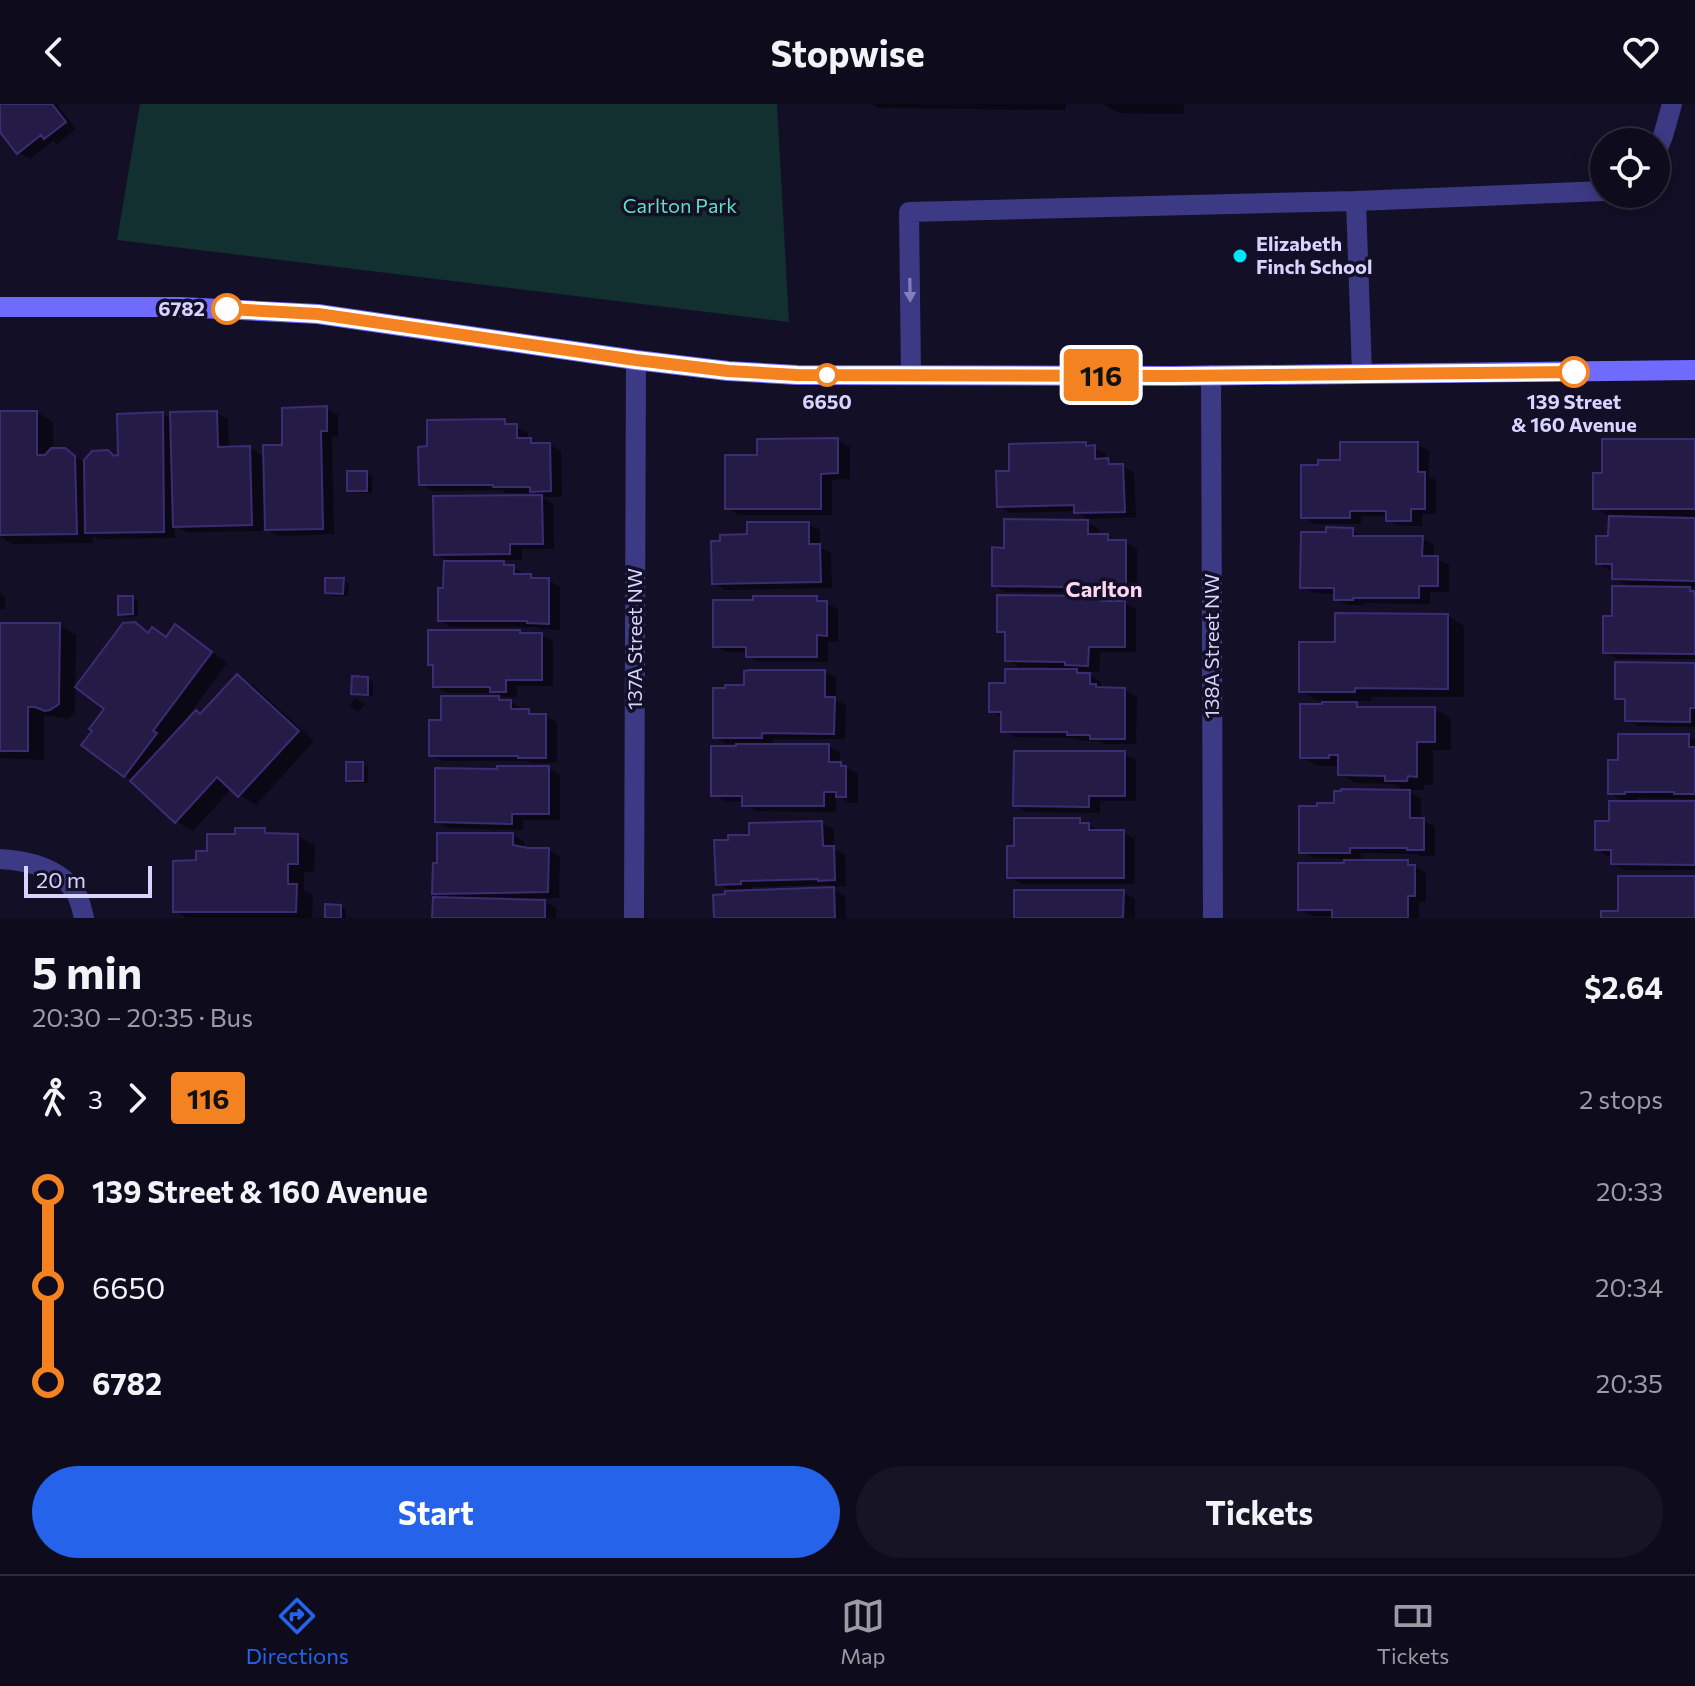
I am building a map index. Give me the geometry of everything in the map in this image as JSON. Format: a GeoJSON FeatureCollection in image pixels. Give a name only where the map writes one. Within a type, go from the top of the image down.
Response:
{"type":"FeatureCollection","features":[{"type":"Feature","properties":{"kind":"street"},"geometry":{"type":"LineString","coordinates":[[1665,128],[1672,104]]}},
{"type":"Feature","properties":{"kind":"street"},"geometry":{"type":"LineString","coordinates":[[911,375],[909,212],[1356,201],[1590,192]]}},
{"type":"Feature","properties":{"kind":"street"},"geometry":{"type":"LineString","coordinates":[[1356,201],[1362,373]]}},
{"type":"Feature","properties":{"kind":"street"},"geometry":{"type":"LineString","coordinates":[[0,307],[180,307],[318,314],[636,360],[728,371],[797,375],[1695,370]]}},
{"type":"Feature","properties":{"kind":"street","name":"137A Street NW"},"geometry":{"type":"LineString","coordinates":[[634,918],[636,360]]}},
{"type":"Feature","properties":{"kind":"street","name":"138A Street NW"},"geometry":{"type":"LineString","coordinates":[[1211,375],[1213,918]]}},
{"type":"Feature","properties":{"kind":"street"},"geometry":{"type":"LineString","coordinates":[[0,859],[24,861],[64,878],[78,895],[84,918]]}},
{"type":"Feature","properties":{"kind":"green space","name":"Carlton Park"},"geometry":{"type":"Polygon","coordinates":[[[140,104],[777,104],[789,322],[117,240],[140,104]]]}},
{"type":"Feature","properties":{"kind":"building"},"geometry":{"type":"Polygon","coordinates":[[[0,104],[52,104],[66,122],[44,139],[41,135],[17,154],[0,132],[0,104]]]}},
{"type":"Feature","properties":{"kind":"building"},"geometry":{"type":"Polygon","coordinates":[[[327,406],[327,431],[321,431],[323,529],[265,530],[263,445],[282,445],[282,408],[327,406]]]}},
{"type":"Feature","properties":{"kind":"building"},"geometry":{"type":"Polygon","coordinates":[[[0,411],[37,411],[37,455],[45,455],[51,448],[65,448],[75,456],[77,534],[0,535],[0,411]]]}},
{"type":"Feature","properties":{"kind":"building"},"geometry":{"type":"Polygon","coordinates":[[[217,411],[218,447],[250,446],[252,525],[173,527],[170,412],[217,411]]]}},
{"type":"Feature","properties":{"kind":"building"},"geometry":{"type":"Polygon","coordinates":[[[163,412],[164,532],[85,533],[84,460],[92,451],[108,450],[114,456],[118,455],[117,414],[163,412]]]}},
{"type":"Feature","properties":{"kind":"building"},"geometry":{"type":"Polygon","coordinates":[[[505,419],[505,424],[517,424],[517,438],[531,438],[531,443],[550,443],[551,491],[530,492],[530,487],[493,485],[419,485],[418,447],[427,446],[427,420],[505,419]]]}},
{"type":"Feature","properties":{"kind":"building"},"geometry":{"type":"Polygon","coordinates":[[[838,438],[838,473],[821,474],[821,509],[725,509],[725,455],[757,455],[757,439],[838,438]]]}},
{"type":"Feature","properties":{"kind":"building"},"geometry":{"type":"Polygon","coordinates":[[[1602,439],[1695,439],[1695,509],[1593,509],[1593,473],[1602,473],[1602,439]]]}},
{"type":"Feature","properties":{"kind":"building"},"geometry":{"type":"Polygon","coordinates":[[[1086,442],[1086,446],[1095,445],[1095,459],[1108,458],[1109,464],[1123,464],[1125,512],[1074,513],[1074,505],[997,507],[996,471],[1009,471],[1009,444],[1086,442]]]}},
{"type":"Feature","properties":{"kind":"building"},"geometry":{"type":"Polygon","coordinates":[[[1340,442],[1418,442],[1418,472],[1425,472],[1425,509],[1411,509],[1411,521],[1386,521],[1386,511],[1350,511],[1350,518],[1301,518],[1301,465],[1318,465],[1318,460],[1340,460],[1340,442]]]}},
{"type":"Feature","properties":{"kind":"building"},"geometry":{"type":"Polygon","coordinates":[[[347,471],[367,471],[367,491],[347,491],[347,471]]]}},
{"type":"Feature","properties":{"kind":"building"},"geometry":{"type":"Polygon","coordinates":[[[542,495],[543,544],[510,544],[510,554],[434,555],[433,496],[542,495]]]}},
{"type":"Feature","properties":{"kind":"building"},"geometry":{"type":"Polygon","coordinates":[[[1609,516],[1695,518],[1695,581],[1612,579],[1612,564],[1596,564],[1596,536],[1608,536],[1609,516]]]}},
{"type":"Feature","properties":{"kind":"building"},"geometry":{"type":"Polygon","coordinates":[[[1004,519],[1088,520],[1088,534],[1108,534],[1108,540],[1126,540],[1126,588],[992,586],[992,547],[1004,548],[1004,519]]]}},
{"type":"Feature","properties":{"kind":"building"},"geometry":{"type":"Polygon","coordinates":[[[747,522],[809,522],[809,544],[820,544],[821,582],[712,584],[711,541],[720,541],[720,535],[747,534],[747,522]]]}},
{"type":"Feature","properties":{"kind":"building"},"geometry":{"type":"Polygon","coordinates":[[[1326,527],[1353,528],[1353,536],[1423,536],[1422,556],[1438,556],[1438,586],[1419,586],[1419,598],[1353,600],[1334,600],[1334,588],[1300,588],[1301,532],[1326,532],[1326,527]]]}},
{"type":"Feature","properties":{"kind":"building"},"geometry":{"type":"Polygon","coordinates":[[[444,561],[504,561],[504,565],[514,565],[514,574],[549,578],[549,624],[527,621],[438,621],[438,588],[443,588],[444,561]]]}},
{"type":"Feature","properties":{"kind":"building"},"geometry":{"type":"Polygon","coordinates":[[[325,578],[344,578],[343,594],[325,593],[325,578]]]}},
{"type":"Feature","properties":{"kind":"building"},"geometry":{"type":"Polygon","coordinates":[[[1612,586],[1690,587],[1690,591],[1694,591],[1695,603],[1695,654],[1603,653],[1603,616],[1612,616],[1612,586]]]}},
{"type":"Feature","properties":{"kind":"building"},"geometry":{"type":"Polygon","coordinates":[[[997,595],[1102,596],[1102,601],[1125,601],[1125,647],[1089,647],[1088,666],[1065,665],[1065,662],[1005,661],[1005,632],[997,632],[997,595]]]}},
{"type":"Feature","properties":{"kind":"building"},"geometry":{"type":"Polygon","coordinates":[[[118,596],[133,596],[133,614],[118,615],[118,596]]]}},
{"type":"Feature","properties":{"kind":"building"},"geometry":{"type":"Polygon","coordinates":[[[753,596],[817,596],[817,601],[827,601],[827,636],[817,635],[817,657],[746,657],[746,647],[713,647],[713,600],[753,600],[753,596]]]}},
{"type":"Feature","properties":{"kind":"building"},"geometry":{"type":"Polygon","coordinates":[[[1335,613],[1448,614],[1448,689],[1355,688],[1355,692],[1299,692],[1299,642],[1335,642],[1335,613]]]}},
{"type":"Feature","properties":{"kind":"building"},"geometry":{"type":"Polygon","coordinates":[[[135,622],[148,633],[152,627],[166,637],[175,624],[212,652],[153,731],[157,733],[124,777],[81,745],[104,709],[75,687],[123,623],[135,622]]]}},
{"type":"Feature","properties":{"kind":"building"},"geometry":{"type":"Polygon","coordinates":[[[0,623],[60,623],[59,704],[45,711],[28,707],[28,751],[0,751],[0,623]]]}},
{"type":"Feature","properties":{"kind":"building"},"geometry":{"type":"Polygon","coordinates":[[[428,630],[520,630],[520,633],[542,633],[542,680],[506,680],[506,692],[490,692],[490,687],[433,687],[433,665],[428,665],[428,630]]]}},
{"type":"Feature","properties":{"kind":"building"},"geometry":{"type":"Polygon","coordinates":[[[1615,662],[1695,663],[1695,708],[1690,708],[1690,722],[1625,721],[1625,699],[1615,699],[1615,662]]]}},
{"type":"Feature","properties":{"kind":"building"},"geometry":{"type":"Polygon","coordinates":[[[1005,669],[1077,669],[1077,673],[1090,673],[1090,684],[1096,684],[1096,687],[1125,688],[1125,739],[1090,739],[1090,735],[1067,735],[1067,732],[1001,732],[1001,712],[989,712],[989,683],[1005,683],[1005,669]]]}},
{"type":"Feature","properties":{"kind":"building"},"geometry":{"type":"Polygon","coordinates":[[[825,670],[825,697],[835,697],[834,734],[762,733],[762,738],[713,738],[713,688],[744,685],[744,671],[825,670]]]}},
{"type":"Feature","properties":{"kind":"building"},"geometry":{"type":"Polygon","coordinates":[[[237,674],[299,731],[238,797],[217,777],[175,823],[130,781],[196,710],[200,714],[237,674]]]}},
{"type":"Feature","properties":{"kind":"building"},"geometry":{"type":"Polygon","coordinates":[[[352,676],[368,677],[368,695],[351,694],[352,676]]]}},
{"type":"Feature","properties":{"kind":"building"},"geometry":{"type":"Polygon","coordinates":[[[441,696],[499,696],[499,700],[511,700],[511,709],[529,709],[529,714],[546,714],[546,758],[429,756],[429,720],[441,720],[441,696]]]}},
{"type":"Feature","properties":{"kind":"building"},"geometry":{"type":"Polygon","coordinates":[[[1357,702],[1357,707],[1435,707],[1435,742],[1417,742],[1417,777],[1408,776],[1407,781],[1385,781],[1385,776],[1338,775],[1338,755],[1300,758],[1300,704],[1357,702]]]}},
{"type":"Feature","properties":{"kind":"building"},"geometry":{"type":"Polygon","coordinates":[[[1618,734],[1689,734],[1689,747],[1695,747],[1695,794],[1608,794],[1608,760],[1618,760],[1618,734]]]}},
{"type":"Feature","properties":{"kind":"building"},"geometry":{"type":"Polygon","coordinates":[[[829,744],[829,762],[841,762],[841,766],[846,766],[846,797],[836,797],[836,792],[824,792],[824,806],[742,806],[742,796],[711,796],[711,746],[829,744]]]}},
{"type":"Feature","properties":{"kind":"building"},"geometry":{"type":"Polygon","coordinates":[[[1014,751],[1125,751],[1125,796],[1089,796],[1089,807],[1013,806],[1014,751]]]}},
{"type":"Feature","properties":{"kind":"building"},"geometry":{"type":"Polygon","coordinates":[[[346,762],[363,762],[363,781],[346,781],[346,762]]]}},
{"type":"Feature","properties":{"kind":"building"},"geometry":{"type":"Polygon","coordinates":[[[497,766],[549,766],[549,814],[512,814],[512,824],[435,822],[435,768],[497,769],[497,766]]]}},
{"type":"Feature","properties":{"kind":"building"},"geometry":{"type":"Polygon","coordinates":[[[1410,790],[1410,818],[1424,818],[1424,850],[1350,848],[1350,853],[1299,853],[1299,806],[1334,803],[1334,791],[1410,790]]]}},
{"type":"Feature","properties":{"kind":"building"},"geometry":{"type":"Polygon","coordinates":[[[1609,801],[1695,801],[1695,865],[1611,864],[1611,850],[1595,850],[1595,821],[1609,821],[1609,801]]]}},
{"type":"Feature","properties":{"kind":"building"},"geometry":{"type":"Polygon","coordinates":[[[1014,818],[1080,818],[1080,823],[1089,823],[1089,830],[1124,830],[1124,878],[1007,878],[1007,846],[1014,846],[1014,818]]]}},
{"type":"Feature","properties":{"kind":"building"},"geometry":{"type":"Polygon","coordinates":[[[822,821],[823,846],[834,846],[835,880],[741,881],[741,884],[716,885],[714,840],[728,840],[728,835],[749,835],[749,823],[822,821]]]}},
{"type":"Feature","properties":{"kind":"building"},"geometry":{"type":"Polygon","coordinates":[[[235,828],[265,828],[265,833],[298,834],[298,864],[288,864],[288,884],[297,884],[296,912],[173,912],[173,861],[196,860],[196,851],[207,851],[207,834],[235,834],[235,828]]]}},
{"type":"Feature","properties":{"kind":"building"},"geometry":{"type":"Polygon","coordinates":[[[437,833],[513,833],[513,845],[549,848],[548,892],[432,894],[433,863],[437,863],[437,833]]]}},
{"type":"Feature","properties":{"kind":"building"},"geometry":{"type":"Polygon","coordinates":[[[1344,860],[1408,860],[1408,865],[1415,865],[1415,896],[1408,896],[1408,918],[1332,918],[1332,910],[1298,910],[1298,863],[1344,863],[1344,860]]]}},
{"type":"Feature","properties":{"kind":"building"},"geometry":{"type":"Polygon","coordinates":[[[1618,876],[1695,876],[1695,918],[1601,918],[1601,911],[1618,911],[1618,876]]]}},
{"type":"Feature","properties":{"kind":"building"},"geometry":{"type":"Polygon","coordinates":[[[834,887],[835,918],[714,918],[713,895],[725,894],[725,891],[834,887]]]}},
{"type":"Feature","properties":{"kind":"building"},"geometry":{"type":"Polygon","coordinates":[[[1014,890],[1124,890],[1123,918],[1014,918],[1014,890]]]}},
{"type":"Feature","properties":{"kind":"building"},"geometry":{"type":"Polygon","coordinates":[[[433,897],[545,900],[545,918],[432,918],[433,897]]]}},
{"type":"Feature","properties":{"kind":"building"},"geometry":{"type":"Polygon","coordinates":[[[325,904],[341,905],[341,918],[325,918],[325,904]]]}},
{"type":"Feature","properties":{"kind":"bus line","name":"116"},"geometry":{"type":"LineString","coordinates":[[227,309],[318,314],[636,360],[728,371],[797,375],[1173,376],[1574,372]]}},
{"type":"Feature","properties":{"kind":"place","name":"Elizabeth Finch School"},"geometry":{"type":"Point","coordinates":[1240,256]}},
{"type":"Feature","properties":{"kind":"place","name":"6782"},"geometry":{"type":"Point","coordinates":[227,309]}},
{"type":"Feature","properties":{"kind":"place","name":"139 Street & 160 Avenue"},"geometry":{"type":"Point","coordinates":[1574,372]}},
{"type":"Feature","properties":{"kind":"place","name":"6650"},"geometry":{"type":"Point","coordinates":[827,375]}},
{"type":"Feature","properties":{"kind":"district","name":"Carlton"},"geometry":{"type":"Point","coordinates":[1104,589]}}]}
